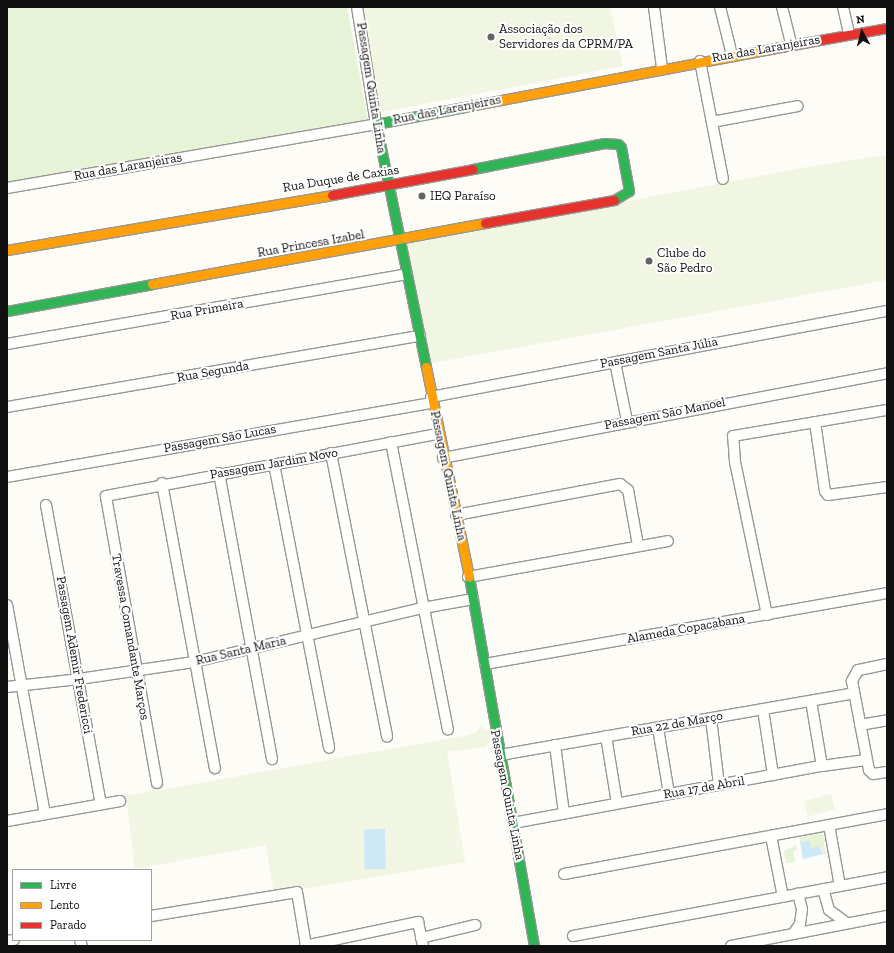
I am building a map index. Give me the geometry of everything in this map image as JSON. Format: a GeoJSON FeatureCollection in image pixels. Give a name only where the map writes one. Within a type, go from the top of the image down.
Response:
{"type":"FeatureCollection","features":[{"type":"Feature","properties":{"kind":"street","name":"Passagem Quinta Linha"},"geometry":{"type":"LineString","coordinates":[[358,7],[376,124],[485,664],[534,946]]}},
{"type":"Feature","properties":{"kind":"street"},"geometry":{"type":"LineString","coordinates":[[654,7],[662,68]]}},
{"type":"Feature","properties":{"kind":"street"},"geometry":{"type":"LineString","coordinates":[[720,7],[732,55]]}},
{"type":"Feature","properties":{"kind":"street"},"geometry":{"type":"LineString","coordinates":[[782,7],[791,44]]}},
{"type":"Feature","properties":{"kind":"street"},"geometry":{"type":"LineString","coordinates":[[843,7],[849,34]]}},
{"type":"Feature","properties":{"kind":"street","name":"Rua das Laranjeiras"},"geometry":{"type":"LineString","coordinates":[[7,188],[376,124],[662,68],[887,28]]}},
{"type":"Feature","properties":{"kind":"street"},"geometry":{"type":"LineString","coordinates":[[700,61],[723,179]]}},
{"type":"Feature","properties":{"kind":"street"},"geometry":{"type":"LineString","coordinates":[[712,122],[798,106]]}},
{"type":"Feature","properties":{"kind":"street","name":"Rua Duque de Caxias"},"geometry":{"type":"LineString","coordinates":[[7,250],[388,185],[612,143],[621,147],[629,186],[626,195],[619,198]]}},
{"type":"Feature","properties":{"kind":"street","name":"Rua Princesa Izabel"},"geometry":{"type":"LineString","coordinates":[[7,311],[400,241],[619,198]]}},
{"type":"Feature","properties":{"kind":"street","name":"Rua Primeira"},"geometry":{"type":"LineString","coordinates":[[7,344],[407,274]]}},
{"type":"Feature","properties":{"kind":"street","name":"Passagem Santa Júlia"},"geometry":{"type":"LineString","coordinates":[[432,400],[615,362],[887,311]]}},
{"type":"Feature","properties":{"kind":"street","name":"Rua Segunda"},"geometry":{"type":"LineString","coordinates":[[7,407],[420,336]]}},
{"type":"Feature","properties":{"kind":"street"},"geometry":{"type":"LineString","coordinates":[[615,362],[627,421]]}},
{"type":"Feature","properties":{"kind":"street","name":"Passagem São Manoel"},"geometry":{"type":"LineString","coordinates":[[443,458],[627,421],[887,373]]}},
{"type":"Feature","properties":{"kind":"street","name":"Passagem São Lucas"},"geometry":{"type":"LineString","coordinates":[[7,477],[432,400]]}},
{"type":"Feature","properties":{"kind":"street"},"geometry":{"type":"LineString","coordinates":[[767,615],[732,440],[736,434],[887,410]]}},
{"type":"Feature","properties":{"kind":"street"},"geometry":{"type":"LineString","coordinates":[[815,422],[825,490],[828,495],[887,487]]}},
{"type":"Feature","properties":{"kind":"street","name":"Passagem Jardim Novo"},"geometry":{"type":"LineString","coordinates":[[109,494],[162,483],[438,434]]}},
{"type":"Feature","properties":{"kind":"street"},"geometry":{"type":"LineString","coordinates":[[391,442],[448,729]]}},
{"type":"Feature","properties":{"kind":"street"},"geometry":{"type":"LineString","coordinates":[[331,453],[363,622],[387,737]]}},
{"type":"Feature","properties":{"kind":"street"},"geometry":{"type":"LineString","coordinates":[[274,464],[329,748]]}},
{"type":"Feature","properties":{"kind":"street"},"geometry":{"type":"LineString","coordinates":[[219,473],[272,759]]}},
{"type":"Feature","properties":{"kind":"street"},"geometry":{"type":"LineString","coordinates":[[162,483],[194,662],[215,768]]}},
{"type":"Feature","properties":{"kind":"street"},"geometry":{"type":"LineString","coordinates":[[456,515],[620,484],[628,490],[638,545]]}},
{"type":"Feature","properties":{"kind":"street","name":"Travessa Comandante Marços"},"geometry":{"type":"LineString","coordinates":[[109,494],[105,499],[157,782]]}},
{"type":"Feature","properties":{"kind":"street","name":"Passagem Ademir Fredericci"},"geometry":{"type":"LineString","coordinates":[[46,505],[101,804]]}},
{"type":"Feature","properties":{"kind":"street"},"geometry":{"type":"LineString","coordinates":[[468,577],[638,545],[668,541]]}},
{"type":"Feature","properties":{"kind":"street","name":"Alameda Copacabana"},"geometry":{"type":"LineString","coordinates":[[485,664],[887,593]]}},
{"type":"Feature","properties":{"kind":"street","name":"Rua Santa Maria"},"geometry":{"type":"LineString","coordinates":[[7,687],[79,679],[194,662],[251,650],[423,608],[472,599]]}},
{"type":"Feature","properties":{"kind":"street"},"geometry":{"type":"LineString","coordinates":[[7,605],[45,814]]}},
{"type":"Feature","properties":{"kind":"street"},"geometry":{"type":"LineString","coordinates":[[887,664],[858,670],[852,681],[866,760],[874,774],[887,772]]}},
{"type":"Feature","properties":{"kind":"street","name":"Rua 22 de Março"},"geometry":{"type":"LineString","coordinates":[[500,755],[811,700],[854,694]]}},
{"type":"Feature","properties":{"kind":"street"},"geometry":{"type":"LineString","coordinates":[[811,700],[822,766]]}},
{"type":"Feature","properties":{"kind":"street"},"geometry":{"type":"LineString","coordinates":[[763,709],[773,775]]}},
{"type":"Feature","properties":{"kind":"street"},"geometry":{"type":"LineString","coordinates":[[712,718],[720,785]]}},
{"type":"Feature","properties":{"kind":"street"},"geometry":{"type":"LineString","coordinates":[[860,726],[887,720]]}},
{"type":"Feature","properties":{"kind":"street"},"geometry":{"type":"LineString","coordinates":[[658,728],[669,794]]}},
{"type":"Feature","properties":{"kind":"street"},"geometry":{"type":"LineString","coordinates":[[606,736],[617,803]]}},
{"type":"Feature","properties":{"kind":"street"},"geometry":{"type":"LineString","coordinates":[[555,745],[564,813]]}},
{"type":"Feature","properties":{"kind":"street","name":"Rua 17 de Abril"},"geometry":{"type":"LineString","coordinates":[[513,823],[822,766],[866,760]]}},
{"type":"Feature","properties":{"kind":"street"},"geometry":{"type":"LineString","coordinates":[[7,821],[120,801]]}},
{"type":"Feature","properties":{"kind":"street"},"geometry":{"type":"LineString","coordinates":[[564,874],[887,814]]}},
{"type":"Feature","properties":{"kind":"street"},"geometry":{"type":"LineString","coordinates":[[829,825],[840,886]]}},
{"type":"Feature","properties":{"kind":"street"},"geometry":{"type":"LineString","coordinates":[[771,836],[783,897]]}},
{"type":"Feature","properties":{"kind":"street"},"geometry":{"type":"LineString","coordinates":[[574,936],[887,877]]}},
{"type":"Feature","properties":{"kind":"street"},"geometry":{"type":"LineString","coordinates":[[823,889],[829,910],[847,923]]}},
{"type":"Feature","properties":{"kind":"street"},"geometry":{"type":"LineString","coordinates":[[152,916],[296,892],[306,946],[418,922],[422,942],[475,925]]}},
{"type":"Feature","properties":{"kind":"street"},"geometry":{"type":"LineString","coordinates":[[793,934],[800,924],[802,909],[798,894]]}},
{"type":"Feature","properties":{"kind":"street"},"geometry":{"type":"LineString","coordinates":[[731,946],[777,941],[793,934],[887,916]]}},
{"type":"Feature","properties":{"kind":"green space"},"geometry":{"type":"Polygon","coordinates":[[[7,7],[347,7],[369,126],[7,187],[7,7]]]}},
{"type":"Feature","properties":{"kind":"green space","name":"Associação dos Servidores da CPRM/PA"},"geometry":{"type":"Polygon","coordinates":[[[360,7],[610,7],[623,66],[377,113],[360,7]]]}},
{"type":"Feature","properties":{"kind":"green space","name":"Clube do São Pedro"},"geometry":{"type":"Polygon","coordinates":[[[887,155],[887,280],[427,364],[407,243],[818,165],[887,155]]]}},
{"type":"Feature","properties":{"kind":"green space"},"geometry":{"type":"Polygon","coordinates":[[[481,726],[494,736],[485,747],[447,752],[465,862],[274,894],[266,845],[135,869],[126,796],[469,735],[477,732],[481,726]]]}},
{"type":"Feature","properties":{"kind":"green space"},"geometry":{"type":"Polygon","coordinates":[[[831,794],[835,809],[808,817],[804,801],[831,794]]]}},
{"type":"Feature","properties":{"kind":"green space"},"geometry":{"type":"Polygon","coordinates":[[[821,833],[826,838],[824,845],[827,854],[823,854],[822,847],[811,848],[809,841],[800,842],[800,837],[821,833]]]}},
{"type":"Feature","properties":{"kind":"green space"},"geometry":{"type":"Polygon","coordinates":[[[796,845],[797,850],[793,851],[795,862],[786,863],[784,851],[796,845]]]}},
{"type":"Feature","properties":{"kind":"water"},"geometry":{"type":"Polygon","coordinates":[[[364,829],[385,829],[386,869],[365,869],[364,829]]]}},
{"type":"Feature","properties":{"kind":"water"},"geometry":{"type":"Polygon","coordinates":[[[809,841],[811,848],[820,846],[823,854],[803,859],[800,842],[809,841]]]}},
{"type":"Feature","properties":{"kind":"traffic: fast"},"geometry":{"type":"LineString","coordinates":[[426,367],[376,124],[464,107]]}},
{"type":"Feature","properties":{"kind":"traffic: fast"},"geometry":{"type":"LineString","coordinates":[[473,169],[604,143],[618,144],[621,147],[629,191],[614,200]]}},
{"type":"Feature","properties":{"kind":"traffic: fast"},"geometry":{"type":"LineString","coordinates":[[7,311],[152,284]]}},
{"type":"Feature","properties":{"kind":"traffic: fast"},"geometry":{"type":"LineString","coordinates":[[469,577],[534,946]]}},
{"type":"Feature","properties":{"kind":"traffic: slow"},"geometry":{"type":"LineString","coordinates":[[464,107],[770,49]]}},
{"type":"Feature","properties":{"kind":"traffic: slow"},"geometry":{"type":"LineString","coordinates":[[7,250],[332,195]]}},
{"type":"Feature","properties":{"kind":"traffic: slow"},"geometry":{"type":"LineString","coordinates":[[152,284],[485,223]]}},
{"type":"Feature","properties":{"kind":"traffic: slow"},"geometry":{"type":"LineString","coordinates":[[426,367],[469,577]]}},
{"type":"Feature","properties":{"kind":"traffic: jam"},"geometry":{"type":"LineString","coordinates":[[770,49],[887,28]]}},
{"type":"Feature","properties":{"kind":"traffic: jam"},"geometry":{"type":"LineString","coordinates":[[332,195],[473,169]]}},
{"type":"Feature","properties":{"kind":"traffic: jam"},"geometry":{"type":"LineString","coordinates":[[485,223],[614,200]]}},
{"type":"Feature","properties":{"kind":"place","name":"Associação dos Servidores da CPRM/PA"},"geometry":{"type":"Point","coordinates":[491,37]}},
{"type":"Feature","properties":{"kind":"place","name":"IEQ Paraíso"},"geometry":{"type":"Point","coordinates":[422,196]}},
{"type":"Feature","properties":{"kind":"place","name":"Clube do São Pedro"},"geometry":{"type":"Point","coordinates":[649,261]}}]}
